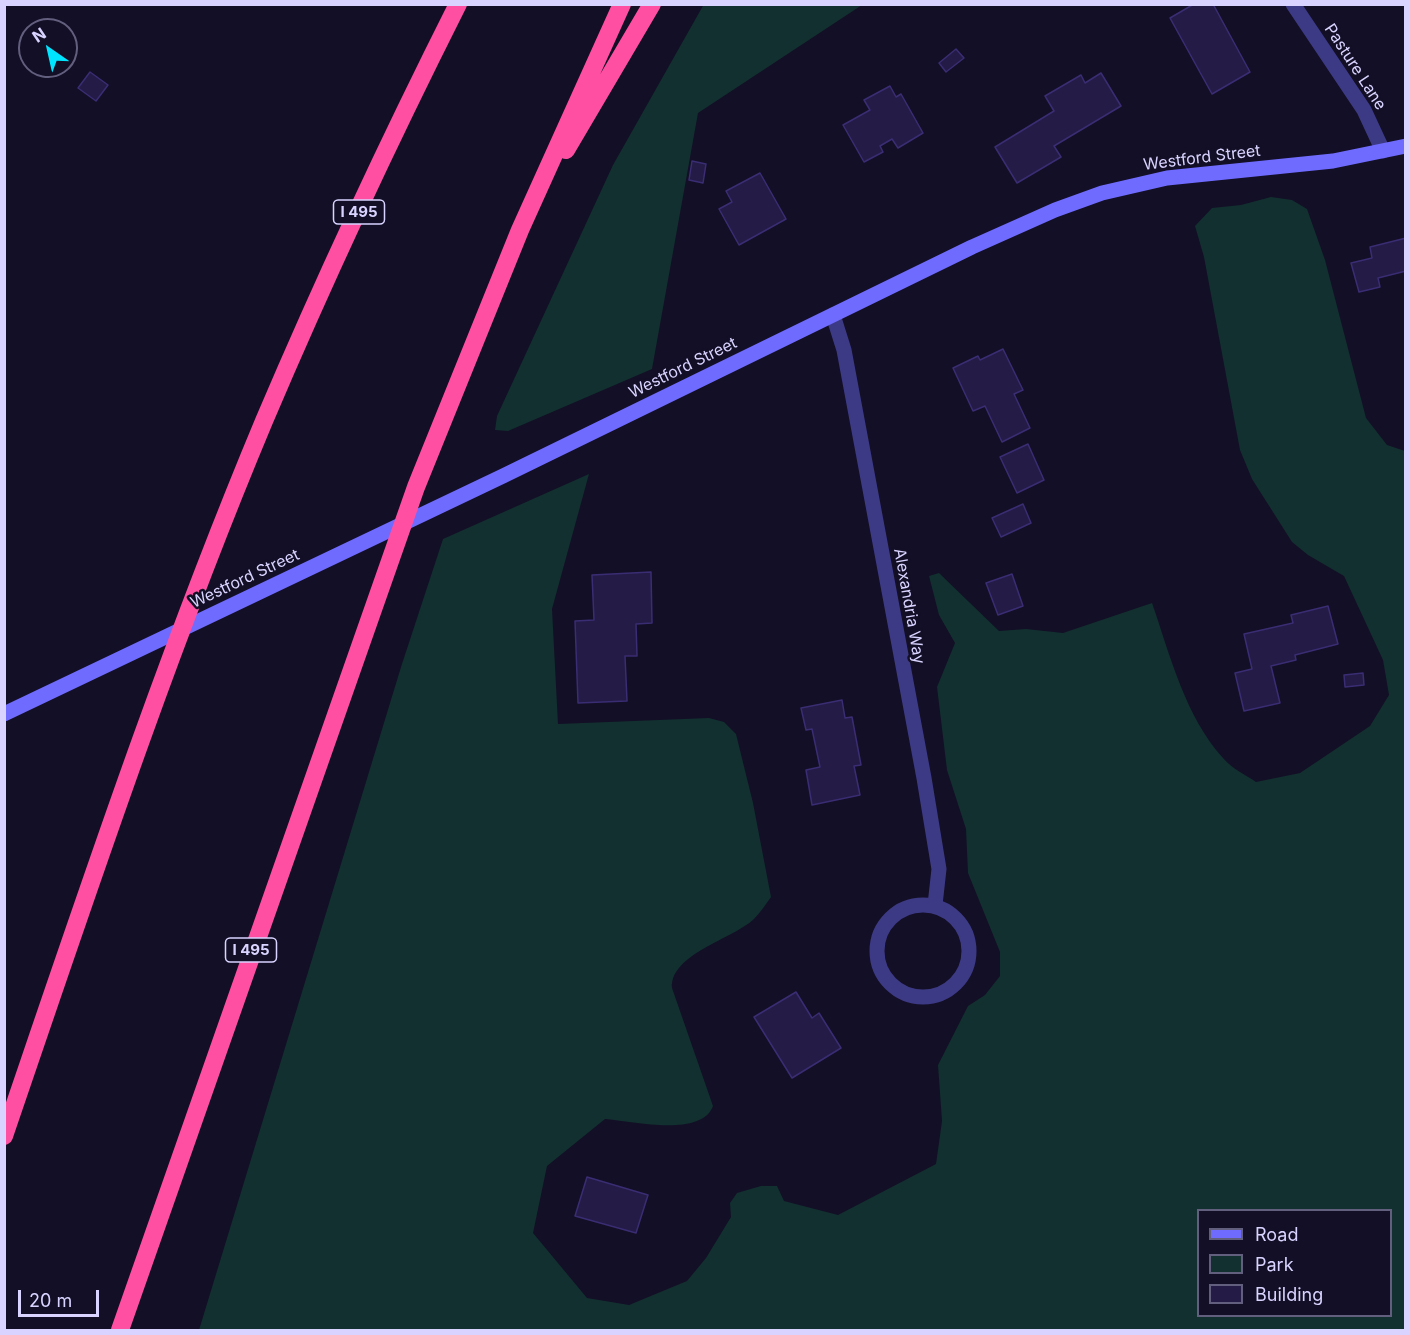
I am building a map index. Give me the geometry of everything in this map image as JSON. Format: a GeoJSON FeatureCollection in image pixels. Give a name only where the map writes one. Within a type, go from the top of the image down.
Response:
{"type":"FeatureCollection","features":[{"type":"Feature","properties":{"kind":"highway"},"geometry":{"type":"LineString","coordinates":[[408,104],[447,4]]}},
{"type":"Feature","properties":{"kind":"highway","name":"I 495"},"geometry":{"type":"LineString","coordinates":[[4,1136],[160,686],[264,421],[408,104],[458,4]]}},
{"type":"Feature","properties":{"kind":"highway","name":"I 495"},"geometry":{"type":"LineString","coordinates":[[120,1330],[416,488],[520,230],[622,4]]}},
{"type":"Feature","properties":{"kind":"highway"},"geometry":{"type":"LineString","coordinates":[[520,230],[652,4]]}},
{"type":"Feature","properties":{"kind":"main road","name":"Westford Street"},"geometry":{"type":"LineString","coordinates":[[4,714],[503,476],[999,234],[1102,193],[1167,178],[1333,161],[1406,146]]}},
{"type":"Feature","properties":{"kind":"street","name":"Pasture Lane"},"geometry":{"type":"LineString","coordinates":[[1293,4],[1364,110],[1383,151]]}},
{"type":"Feature","properties":{"kind":"street","name":"Alexandria Way"},"geometry":{"type":"LineString","coordinates":[[833,315],[844,350],[926,790],[939,869],[935,905]]}},
{"type":"Feature","properties":{"kind":"street"},"geometry":{"type":"LineString","coordinates":[[915,904],[935,905],[950,913],[963,926],[969,941],[969,956],[964,972],[955,984],[932,997],[913,996],[900,991],[883,973],[878,964],[877,944],[882,928],[896,913],[915,904]]}},
{"type":"Feature","properties":{"kind":"green space"},"geometry":{"type":"Polygon","coordinates":[[[704,4],[862,5],[698,113],[652,369],[508,431],[495,430],[497,416],[613,165],[704,4]]]}},
{"type":"Feature","properties":{"kind":"green space"},"geometry":{"type":"Polygon","coordinates":[[[1271,197],[1292,200],[1307,209],[1325,260],[1366,418],[1387,445],[1405,451],[1405,1330],[199,1330],[401,667],[443,539],[589,474],[552,609],[558,724],[709,718],[724,722],[736,734],[753,803],[771,897],[754,919],[692,956],[674,976],[672,988],[713,1106],[706,1116],[695,1122],[681,1125],[605,1119],[547,1166],[533,1233],[587,1298],[629,1305],[687,1281],[706,1258],[731,1217],[730,1203],[737,1193],[761,1186],[777,1186],[784,1201],[838,1215],[936,1164],[942,1121],[938,1065],[968,1006],[985,995],[1000,976],[1000,952],[968,873],[966,829],[947,770],[937,687],[955,643],[939,615],[929,576],[939,573],[999,631],[1026,629],[1063,633],[1152,603],[1172,664],[1198,723],[1226,762],[1256,782],[1300,773],[1370,726],[1389,695],[1383,660],[1344,576],[1308,555],[1292,542],[1252,479],[1240,450],[1204,257],[1195,226],[1212,208],[1241,205],[1271,197]]]}},
{"type":"Feature","properties":{"kind":"building"},"geometry":{"type":"Polygon","coordinates":[[[1194,4],[1213,4],[1250,72],[1212,94],[1170,18],[1194,4]]]}},
{"type":"Feature","properties":{"kind":"building"},"geometry":{"type":"Polygon","coordinates":[[[956,49],[964,58],[946,72],[939,63],[956,49]]]}},
{"type":"Feature","properties":{"kind":"building"},"geometry":{"type":"Polygon","coordinates":[[[90,72],[108,85],[96,101],[78,88],[90,72]]]}},
{"type":"Feature","properties":{"kind":"building"},"geometry":{"type":"Polygon","coordinates":[[[1101,73],[1121,106],[1054,146],[1061,157],[1017,183],[995,147],[1054,111],[1045,96],[1081,75],[1085,83],[1101,73]]]}},
{"type":"Feature","properties":{"kind":"building"},"geometry":{"type":"Polygon","coordinates":[[[890,86],[896,97],[901,94],[923,133],[898,148],[892,139],[880,146],[883,152],[864,162],[843,125],[870,110],[864,100],[890,86]]]}},
{"type":"Feature","properties":{"kind":"building"},"geometry":{"type":"Polygon","coordinates":[[[692,161],[706,164],[703,183],[689,180],[692,161]]]}},
{"type":"Feature","properties":{"kind":"building"},"geometry":{"type":"Polygon","coordinates":[[[760,173],[786,219],[739,245],[719,209],[732,202],[726,191],[760,173]]]}},
{"type":"Feature","properties":{"kind":"building"},"geometry":{"type":"Polygon","coordinates":[[[1406,238],[1406,271],[1378,278],[1380,287],[1359,292],[1351,263],[1372,258],[1370,247],[1406,238]]]}},
{"type":"Feature","properties":{"kind":"building"},"geometry":{"type":"Polygon","coordinates":[[[1003,349],[1023,390],[1014,394],[1030,428],[1002,442],[985,406],[973,411],[953,368],[978,356],[980,360],[1003,349]]]}},
{"type":"Feature","properties":{"kind":"building"},"geometry":{"type":"Polygon","coordinates":[[[1028,444],[1044,480],[1017,493],[1000,457],[1028,444]]]}},
{"type":"Feature","properties":{"kind":"building"},"geometry":{"type":"Polygon","coordinates":[[[1023,504],[1031,523],[1001,537],[992,518],[1023,504]]]}},
{"type":"Feature","properties":{"kind":"building"},"geometry":{"type":"Polygon","coordinates":[[[651,572],[652,623],[636,624],[637,656],[625,656],[627,701],[578,703],[575,621],[594,620],[592,575],[651,572]]]}},
{"type":"Feature","properties":{"kind":"building"},"geometry":{"type":"Polygon","coordinates":[[[1012,574],[1023,606],[998,615],[986,583],[1012,574]]]}},
{"type":"Feature","properties":{"kind":"building"},"geometry":{"type":"Polygon","coordinates":[[[1328,606],[1338,644],[1295,655],[1296,660],[1271,666],[1280,703],[1244,711],[1235,673],[1252,669],[1244,634],[1293,623],[1291,615],[1328,606]]]}},
{"type":"Feature","properties":{"kind":"building"},"geometry":{"type":"Polygon","coordinates":[[[1363,673],[1364,685],[1345,687],[1344,675],[1363,673]]]}},
{"type":"Feature","properties":{"kind":"building"},"geometry":{"type":"Polygon","coordinates":[[[842,700],[845,718],[852,717],[861,765],[854,766],[860,795],[812,805],[806,770],[820,767],[812,729],[806,730],[801,708],[842,700]]]}},
{"type":"Feature","properties":{"kind":"building"},"geometry":{"type":"Polygon","coordinates":[[[796,992],[812,1018],[819,1013],[841,1048],[792,1078],[754,1017],[796,992]]]}},
{"type":"Feature","properties":{"kind":"building"},"geometry":{"type":"Polygon","coordinates":[[[587,1177],[648,1195],[636,1233],[575,1216],[587,1177]]]}}]}
